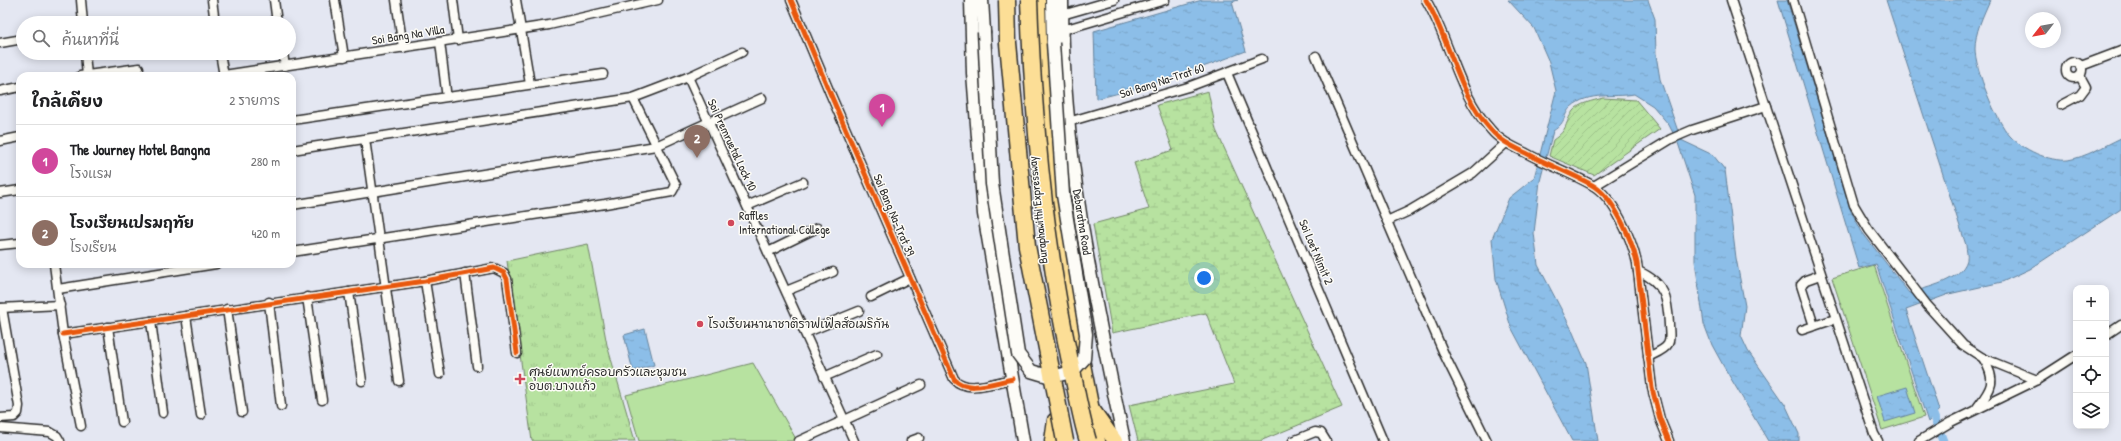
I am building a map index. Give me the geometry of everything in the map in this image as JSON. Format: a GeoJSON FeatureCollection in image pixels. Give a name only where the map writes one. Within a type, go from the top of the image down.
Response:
{"type":"FeatureCollection","features":[{"type":"Feature","properties":{"kind":"highway"},"geometry":{"type":"LineString","coordinates":[[1000,0],[1002,44],[1021,247],[1059,441]]}},
{"type":"Feature","properties":{"kind":"highway","name":"Buraphawithi Expressway"},"geometry":{"type":"LineString","coordinates":[[1007,0],[1008,43],[1027,246],[1065,441]]}},
{"type":"Feature","properties":{"kind":"highway","name":"Buraphawithi Expressway"},"geometry":{"type":"LineString","coordinates":[[1021,0],[1022,41],[1040,244],[1080,441]]}},
{"type":"Feature","properties":{"kind":"highway"},"geometry":{"type":"LineString","coordinates":[[1029,0],[1030,41],[1048,242],[1066,341],[1088,441]]}},
{"type":"Feature","properties":{"kind":"highway","name":"Debaratna Road"},"geometry":{"type":"LineString","coordinates":[[1038,0],[1039,39],[1059,241],[1098,441]]}},
{"type":"Feature","properties":{"kind":"highway"},"geometry":{"type":"LineString","coordinates":[[1090,406],[1115,441]]}},
{"type":"Feature","properties":{"kind":"highway"},"geometry":{"type":"LineString","coordinates":[[1052,441],[1055,420]]}},
{"type":"Feature","properties":{"kind":"main road"},"geometry":{"type":"LineString","coordinates":[[971,0],[973,73],[984,214],[1023,441]]}},
{"type":"Feature","properties":{"kind":"main road"},"geometry":{"type":"LineString","coordinates":[[982,0],[992,184],[1018,354],[1031,371],[1051,377],[1072,372],[1084,359],[1086,334],[1063,195],[1053,43],[1052,0]]}},
{"type":"Feature","properties":{"kind":"main road","name":"Debaratna Road"},"geometry":{"type":"LineString","coordinates":[[1062,0],[1068,122],[1078,206],[1099,326],[1124,441]]}},
{"type":"Feature","properties":{"kind":"street"},"geometry":{"type":"LineString","coordinates":[[82,0],[83,16]]}},
{"type":"Feature","properties":{"kind":"street"},"geometry":{"type":"LineString","coordinates":[[212,0],[215,16]]}},
{"type":"Feature","properties":{"kind":"street"},"geometry":{"type":"LineString","coordinates":[[274,0],[277,16]]}},
{"type":"Feature","properties":{"kind":"street"},"geometry":{"type":"LineString","coordinates":[[335,0],[344,57]]}},
{"type":"Feature","properties":{"kind":"street"},"geometry":{"type":"LineString","coordinates":[[396,0],[403,48]]}},
{"type":"Feature","properties":{"kind":"street"},"geometry":{"type":"LineString","coordinates":[[453,0],[458,40]]}},
{"type":"Feature","properties":{"kind":"street"},"geometry":{"type":"LineString","coordinates":[[516,0],[530,84]]}},
{"type":"Feature","properties":{"kind":"street"},"geometry":{"type":"LineString","coordinates":[[623,4],[658,0]]}},
{"type":"Feature","properties":{"kind":"street","name":"Soi Bang Na-Trat 39"},"geometry":{"type":"LineString","coordinates":[[791,0],[954,379],[959,385],[967,387],[1013,379]]}},
{"type":"Feature","properties":{"kind":"street"},"geometry":{"type":"LineString","coordinates":[[1062,15],[1114,0]]}},
{"type":"Feature","properties":{"kind":"street"},"geometry":{"type":"LineString","coordinates":[[1063,30],[1165,0]]}},
{"type":"Feature","properties":{"kind":"street"},"geometry":{"type":"LineString","coordinates":[[1426,0],[1449,55],[1472,103],[1491,131],[1506,143],[1534,158],[1594,186],[1614,210],[1626,229],[1633,246],[1638,271],[1652,388],[1658,412],[1669,441]]}},
{"type":"Feature","properties":{"kind":"street"},"geometry":{"type":"LineString","coordinates":[[1731,0],[1820,275],[1877,439]]}},
{"type":"Feature","properties":{"kind":"street"},"geometry":{"type":"LineString","coordinates":[[1793,0],[1854,205],[1869,230],[1927,305],[1963,345],[1983,358],[2037,380]]}},
{"type":"Feature","properties":{"kind":"street","name":"Soi Bang Na Villa"},"geometry":{"type":"LineString","coordinates":[[248,72],[521,30],[594,15],[623,4]]}},
{"type":"Feature","properties":{"kind":"street"},"geometry":{"type":"LineString","coordinates":[[0,43],[16,40]]}},
{"type":"Feature","properties":{"kind":"street"},"geometry":{"type":"LineString","coordinates":[[440,42],[446,91]]}},
{"type":"Feature","properties":{"kind":"street"},"geometry":{"type":"LineString","coordinates":[[2080,76],[2070,77],[2065,69],[2072,62],[2081,66],[2121,51]]}},
{"type":"Feature","properties":{"kind":"street"},"geometry":{"type":"LineString","coordinates":[[296,149],[633,98],[688,77],[742,52]]}},
{"type":"Feature","properties":{"kind":"street"},"geometry":{"type":"LineString","coordinates":[[1316,56],[1445,356],[1487,441]]}},
{"type":"Feature","properties":{"kind":"street","name":"Soi Bang Na-Trat 60"},"geometry":{"type":"LineString","coordinates":[[1068,122],[1148,100],[1227,73],[1262,59]]}},
{"type":"Feature","properties":{"kind":"street"},"geometry":{"type":"LineString","coordinates":[[85,60],[85,72]]}},
{"type":"Feature","properties":{"kind":"street"},"geometry":{"type":"LineString","coordinates":[[221,60],[223,72]]}},
{"type":"Feature","properties":{"kind":"street"},"geometry":{"type":"LineString","coordinates":[[284,60],[285,66]]}},
{"type":"Feature","properties":{"kind":"street"},"geometry":{"type":"LineString","coordinates":[[2061,105],[2084,92],[2086,87],[2080,76],[2081,66]]}},
{"type":"Feature","properties":{"kind":"street"},"geometry":{"type":"LineString","coordinates":[[112,72],[139,68]]}},
{"type":"Feature","properties":{"kind":"street","name":"Soi Loet Nimit 2"},"geometry":{"type":"LineString","coordinates":[[1227,73],[1383,441]]}},
{"type":"Feature","properties":{"kind":"street"},"geometry":{"type":"LineString","coordinates":[[296,119],[603,74]]}},
{"type":"Feature","properties":{"kind":"street","name":"Soi Premruetal Lock 10"},"geometry":{"type":"LineString","coordinates":[[688,77],[854,441]]}},
{"type":"Feature","properties":{"kind":"street"},"geometry":{"type":"LineString","coordinates":[[0,91],[16,88]]}},
{"type":"Feature","properties":{"kind":"street"},"geometry":{"type":"LineString","coordinates":[[296,251],[668,194],[675,190],[676,185],[633,98]]}},
{"type":"Feature","properties":{"kind":"street"},"geometry":{"type":"LineString","coordinates":[[296,204],[656,146],[762,98]]}},
{"type":"Feature","properties":{"kind":"street"},"geometry":{"type":"LineString","coordinates":[[1594,186],[1671,139],[1692,130],[1766,106]]}},
{"type":"Feature","properties":{"kind":"street"},"geometry":{"type":"LineString","coordinates":[[0,141],[16,138]]}},
{"type":"Feature","properties":{"kind":"street"},"geometry":{"type":"LineString","coordinates":[[365,138],[378,238],[400,381]]}},
{"type":"Feature","properties":{"kind":"street"},"geometry":{"type":"LineString","coordinates":[[1387,221],[1409,211],[1473,173],[1506,143]]}},
{"type":"Feature","properties":{"kind":"street"},"geometry":{"type":"LineString","coordinates":[[747,206],[803,182]]}},
{"type":"Feature","properties":{"kind":"street"},"geometry":{"type":"LineString","coordinates":[[0,193],[16,191]]}},
{"type":"Feature","properties":{"kind":"street"},"geometry":{"type":"LineString","coordinates":[[768,252],[818,228]]}},
{"type":"Feature","properties":{"kind":"street"},"geometry":{"type":"LineString","coordinates":[[0,245],[16,243]]}},
{"type":"Feature","properties":{"kind":"street"},"geometry":{"type":"LineString","coordinates":[[55,268],[63,334],[81,426]]}},
{"type":"Feature","properties":{"kind":"street"},"geometry":{"type":"LineString","coordinates":[[58,289],[191,268]]}},
{"type":"Feature","properties":{"kind":"street"},"geometry":{"type":"LineString","coordinates":[[63,334],[269,302],[425,281],[465,272],[494,268],[504,273],[507,279],[517,353]]}},
{"type":"Feature","properties":{"kind":"street"},"geometry":{"type":"LineString","coordinates":[[1638,271],[1649,276],[1657,283],[1664,293],[1668,306],[1668,345],[1648,357]]}},
{"type":"Feature","properties":{"kind":"street"},"geometry":{"type":"LineString","coordinates":[[465,272],[477,366]]}},
{"type":"Feature","properties":{"kind":"street"},"geometry":{"type":"LineString","coordinates":[[786,292],[833,272]]}},
{"type":"Feature","properties":{"kind":"street"},"geometry":{"type":"LineString","coordinates":[[1814,326],[1801,285],[1806,280],[1820,275]]}},
{"type":"Feature","properties":{"kind":"street"},"geometry":{"type":"LineString","coordinates":[[871,297],[910,278]]}},
{"type":"Feature","properties":{"kind":"street"},"geometry":{"type":"LineString","coordinates":[[425,281],[440,374]]}},
{"type":"Feature","properties":{"kind":"street"},"geometry":{"type":"LineString","coordinates":[[349,292],[362,381]]}},
{"type":"Feature","properties":{"kind":"street"},"geometry":{"type":"LineString","coordinates":[[307,297],[322,400]]}},
{"type":"Feature","properties":{"kind":"street"},"geometry":{"type":"LineString","coordinates":[[269,302],[281,406]]}},
{"type":"Feature","properties":{"kind":"street"},"geometry":{"type":"LineString","coordinates":[[0,418],[14,417],[18,413],[10,355],[1,308],[60,305]]}},
{"type":"Feature","properties":{"kind":"street"},"geometry":{"type":"LineString","coordinates":[[227,309],[242,412]]}},
{"type":"Feature","properties":{"kind":"street"},"geometry":{"type":"LineString","coordinates":[[805,333],[859,311]]}},
{"type":"Feature","properties":{"kind":"street"},"geometry":{"type":"LineString","coordinates":[[186,316],[201,415]]}},
{"type":"Feature","properties":{"kind":"street"},"geometry":{"type":"LineString","coordinates":[[1802,330],[1835,320]]}},
{"type":"Feature","properties":{"kind":"street"},"geometry":{"type":"LineString","coordinates":[[151,321],[163,413]]}},
{"type":"Feature","properties":{"kind":"street"},"geometry":{"type":"LineString","coordinates":[[2109,333],[2121,325]]}},
{"type":"Feature","properties":{"kind":"street"},"geometry":{"type":"LineString","coordinates":[[108,326],[122,422]]}},
{"type":"Feature","properties":{"kind":"street"},"geometry":{"type":"LineString","coordinates":[[824,376],[877,354]]}},
{"type":"Feature","properties":{"kind":"street"},"geometry":{"type":"LineString","coordinates":[[0,356],[10,355]]}},
{"type":"Feature","properties":{"kind":"street"},"geometry":{"type":"LineString","coordinates":[[1919,441],[1951,422],[2037,380],[2073,357]]}},
{"type":"Feature","properties":{"kind":"street"},"geometry":{"type":"LineString","coordinates":[[1974,411],[1990,391],[1993,380],[1990,369],[1983,358]]}},
{"type":"Feature","properties":{"kind":"street"},"geometry":{"type":"LineString","coordinates":[[798,441],[921,385]]}},
{"type":"Feature","properties":{"kind":"street"},"geometry":{"type":"LineString","coordinates":[[0,428],[50,432],[57,436],[60,441]]}},
{"type":"Feature","properties":{"kind":"street"},"geometry":{"type":"LineString","coordinates":[[1297,440],[1315,432],[1321,433],[1326,441]]}},
{"type":"Feature","properties":{"kind":"green space"},"geometry":{"type":"Polygon","coordinates":[[[1208,91],[1216,130],[1342,407],[1260,441],[1138,441],[1129,405],[1234,384],[1206,313],[1112,333],[1093,224],[1149,209],[1134,163],[1173,150],[1157,105],[1208,91]]]}},
{"type":"Feature","properties":{"kind":"green space"},"geometry":{"type":"Polygon","coordinates":[[[1603,98],[1636,100],[1660,129],[1594,175],[1549,156],[1553,140],[1562,133],[1573,111],[1582,104],[1603,98]]]}},
{"type":"Feature","properties":{"kind":"green space"},"geometry":{"type":"Polygon","coordinates":[[[588,244],[607,345],[635,441],[532,441],[507,261],[588,244]]]}},
{"type":"Feature","properties":{"kind":"green space"},"geometry":{"type":"Polygon","coordinates":[[[1874,265],[1924,417],[1882,430],[1832,278],[1874,265]]]}},
{"type":"Feature","properties":{"kind":"green space"},"geometry":{"type":"Polygon","coordinates":[[[753,363],[796,439],[793,441],[639,441],[626,395],[753,363]]]}},
{"type":"Feature","properties":{"kind":"water"},"geometry":{"type":"Polygon","coordinates":[[[1202,0],[1238,0],[1232,2],[1246,51],[1172,77],[1096,99],[1094,31],[1202,0]]]}},
{"type":"Feature","properties":{"kind":"water"},"geometry":{"type":"Polygon","coordinates":[[[1508,0],[1648,0],[1655,19],[1656,55],[1660,79],[1681,140],[1713,155],[1725,170],[1736,258],[1745,306],[1741,336],[1748,351],[1785,404],[1799,434],[1799,441],[1768,441],[1712,345],[1704,324],[1695,261],[1695,195],[1678,143],[1669,125],[1653,106],[1634,94],[1593,97],[1578,102],[1571,107],[1561,124],[1553,131],[1540,181],[1534,233],[1538,265],[1571,328],[1586,363],[1598,441],[1572,441],[1511,327],[1496,279],[1492,239],[1509,198],[1534,178],[1556,91],[1549,62],[1534,28],[1508,0]]]}},
{"type":"Feature","properties":{"kind":"water"},"geometry":{"type":"Polygon","coordinates":[[[1778,0],[1787,0],[1851,211],[1862,232],[1909,293],[1951,278],[1964,267],[1967,260],[1967,255],[1966,245],[1886,0],[1990,0],[1976,36],[1975,49],[1978,69],[1987,94],[2004,129],[2021,146],[2044,157],[2068,160],[2088,154],[2121,138],[2121,209],[2030,269],[2002,282],[1949,294],[1906,310],[1939,410],[1928,422],[1876,264],[1859,268],[1778,0]]]}},
{"type":"Feature","properties":{"kind":"water"},"geometry":{"type":"Polygon","coordinates":[[[645,329],[654,365],[633,371],[624,335],[645,329]]]}},
{"type":"Feature","properties":{"kind":"water"},"geometry":{"type":"Polygon","coordinates":[[[1907,387],[1915,413],[1885,422],[1877,396],[1907,387]]]}},
{"type":"Feature","properties":{"kind":"waterway"},"geometry":{"type":"LineString","coordinates":[[1932,412],[1943,441]]}},
{"type":"Feature","properties":{"kind":"cycle path"},"geometry":{"type":"LineString","coordinates":[[791,0],[954,379],[966,386],[982,386],[1013,379]]}},
{"type":"Feature","properties":{"kind":"cycle path"},"geometry":{"type":"LineString","coordinates":[[1426,0],[1442,32],[1462,84],[1480,116],[1491,130],[1503,141],[1512,146],[1592,185],[1608,199],[1615,209],[1635,254],[1652,388],[1660,419],[1669,441]]}},
{"type":"Feature","properties":{"kind":"cycle path"},"geometry":{"type":"LineString","coordinates":[[63,334],[425,281],[494,268],[504,273],[507,279],[517,353]]}},
{"type":"Feature","properties":{"kind":"place","name":"The Journey Hotel Bangna"},"geometry":{"type":"Point","coordinates":[882,127]}},
{"type":"Feature","properties":{"kind":"place","name":"โรงเรียนเปรมฤทัย"},"geometry":{"type":"Point","coordinates":[697,158]}},
{"type":"Feature","properties":{"kind":"place","name":"Raffles International College"},"geometry":{"type":"Point","coordinates":[731,223]}},
{"type":"Feature","properties":{"kind":"place","name":"โรงเรียนนานาชาติราฟเฟิลส์อเมริกัน"},"geometry":{"type":"Point","coordinates":[700,324]}},
{"type":"Feature","properties":{"kind":"place","name":"ศุนย์แพทย์ครอบครัวและชุมชน อบต.บางแก้ว"},"geometry":{"type":"Point","coordinates":[520,379]}}]}
